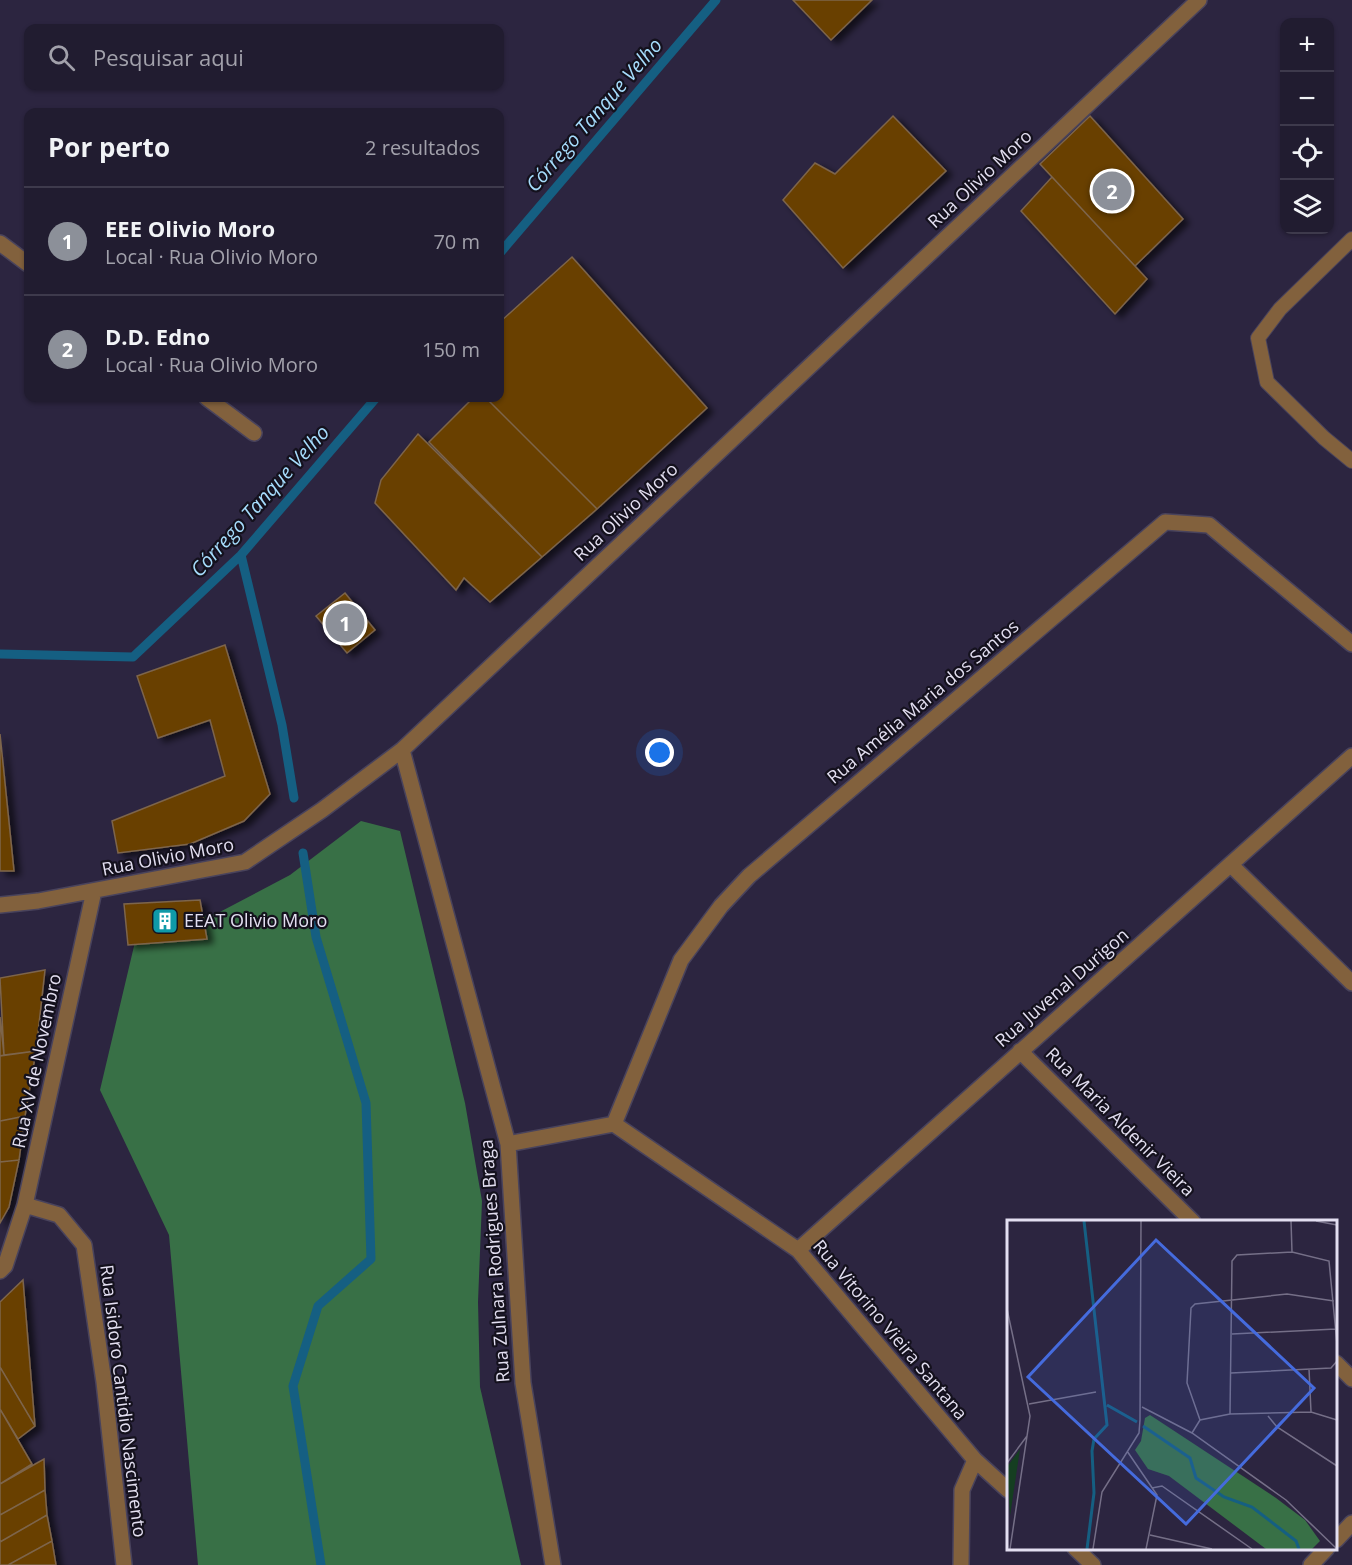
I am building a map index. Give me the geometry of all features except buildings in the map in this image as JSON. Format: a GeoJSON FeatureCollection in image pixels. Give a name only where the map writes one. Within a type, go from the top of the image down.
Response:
{"type":"FeatureCollection","features":[{"type":"Feature","properties":{"kind":"street","name":"Rua Olivio Moro"},"geometry":{"type":"LineString","coordinates":[[0,905],[94,891],[245,862],[402,750],[1199,0]]}},
{"type":"Feature","properties":{"kind":"street"},"geometry":{"type":"LineString","coordinates":[[0,243],[24,261]]}},
{"type":"Feature","properties":{"kind":"street"},"geometry":{"type":"LineString","coordinates":[[212,402],[254,433]]}},
{"type":"Feature","properties":{"kind":"street","name":"Rua Amélia Maria dos Santos"},"geometry":{"type":"LineString","coordinates":[[614,1124],[681,960],[721,906],[749,876],[1165,522],[1209,525],[1352,644]]}},
{"type":"Feature","properties":{"kind":"street","name":"Rua Zulnara Rodrigues Braga"},"geometry":{"type":"LineString","coordinates":[[402,750],[508,1144],[523,1383],[553,1565]]}},
{"type":"Feature","properties":{"kind":"street","name":"Rua Juvenal Durigon"},"geometry":{"type":"LineString","coordinates":[[798,1250],[1020,1051],[1232,866],[1352,756]]}},
{"type":"Feature","properties":{"kind":"street"},"geometry":{"type":"LineString","coordinates":[[1232,866],[1352,983]]}},
{"type":"Feature","properties":{"kind":"street","name":"Rua XV de Novembro"},"geometry":{"type":"LineString","coordinates":[[0,1271],[5,1266],[25,1205],[94,891]]}},
{"type":"Feature","properties":{"kind":"street","name":"Rua Maria Aldenir Vieira"},"geometry":{"type":"LineString","coordinates":[[1020,1051],[1191,1220]]}},
{"type":"Feature","properties":{"kind":"street"},"geometry":{"type":"LineString","coordinates":[[508,1144],[614,1124]]}},
{"type":"Feature","properties":{"kind":"street","name":"Rua Vitorino Vieira Santana"},"geometry":{"type":"LineString","coordinates":[[614,1124],[798,1250],[975,1460],[1007,1489]]}},
{"type":"Feature","properties":{"kind":"street","name":"Rua Isidoro Cantidio Nascimento"},"geometry":{"type":"LineString","coordinates":[[25,1205],[59,1215],[84,1245],[104,1382],[124,1565]]}},
{"type":"Feature","properties":{"kind":"street"},"geometry":{"type":"LineString","coordinates":[[1337,1365],[1352,1379]]}},
{"type":"Feature","properties":{"kind":"street"},"geometry":{"type":"LineString","coordinates":[[961,1565],[962,1490],[975,1460]]}},
{"type":"Feature","properties":{"kind":"street"},"geometry":{"type":"LineString","coordinates":[[1337,1538],[1352,1522]]}},
{"type":"Feature","properties":{"kind":"street"},"geometry":{"type":"LineString","coordinates":[[1076,1550],[1093,1565]]}},
{"type":"Feature","properties":{"kind":"street"},"geometry":{"type":"LineString","coordinates":[[1311,1565],[1325,1550]]}},
{"type":"Feature","properties":{"kind":"lane"},"geometry":{"type":"LineString","coordinates":[[1352,239],[1280,309],[1258,338],[1267,382],[1324,438],[1352,461]]}},
{"type":"Feature","properties":{"kind":"green space"},"geometry":{"type":"Polygon","coordinates":[[[361,821],[400,831],[465,1103],[482,1201],[478,1302],[480,1387],[521,1565],[198,1565],[169,1235],[100,1090],[139,925],[216,914],[290,875],[361,821]]]}},
{"type":"Feature","properties":{"kind":"waterway","name":"Córrego Tanque Velho"},"geometry":{"type":"LineString","coordinates":[[504,248],[716,0]]}},
{"type":"Feature","properties":{"kind":"waterway","name":"Córrego Tanque Velho"},"geometry":{"type":"LineString","coordinates":[[0,654],[133,657],[241,555],[373,402]]}},
{"type":"Feature","properties":{"kind":"waterway"},"geometry":{"type":"LineString","coordinates":[[241,555],[282,725],[294,798]]}},
{"type":"Feature","properties":{"kind":"waterway"},"geometry":{"type":"LineString","coordinates":[[303,853],[316,937],[366,1103],[371,1259],[318,1306],[293,1386],[321,1565]]}},
{"type":"Feature","properties":{"kind":"place","name":"D.D. Edno"},"geometry":{"type":"Point","coordinates":[1112,191]}},
{"type":"Feature","properties":{"kind":"place","name":"EEE Olivio Moro"},"geometry":{"type":"Point","coordinates":[345,623]}},
{"type":"Feature","properties":{"kind":"place","name":"EEAT Olivio Moro"},"geometry":{"type":"Point","coordinates":[165,921]}}]}
